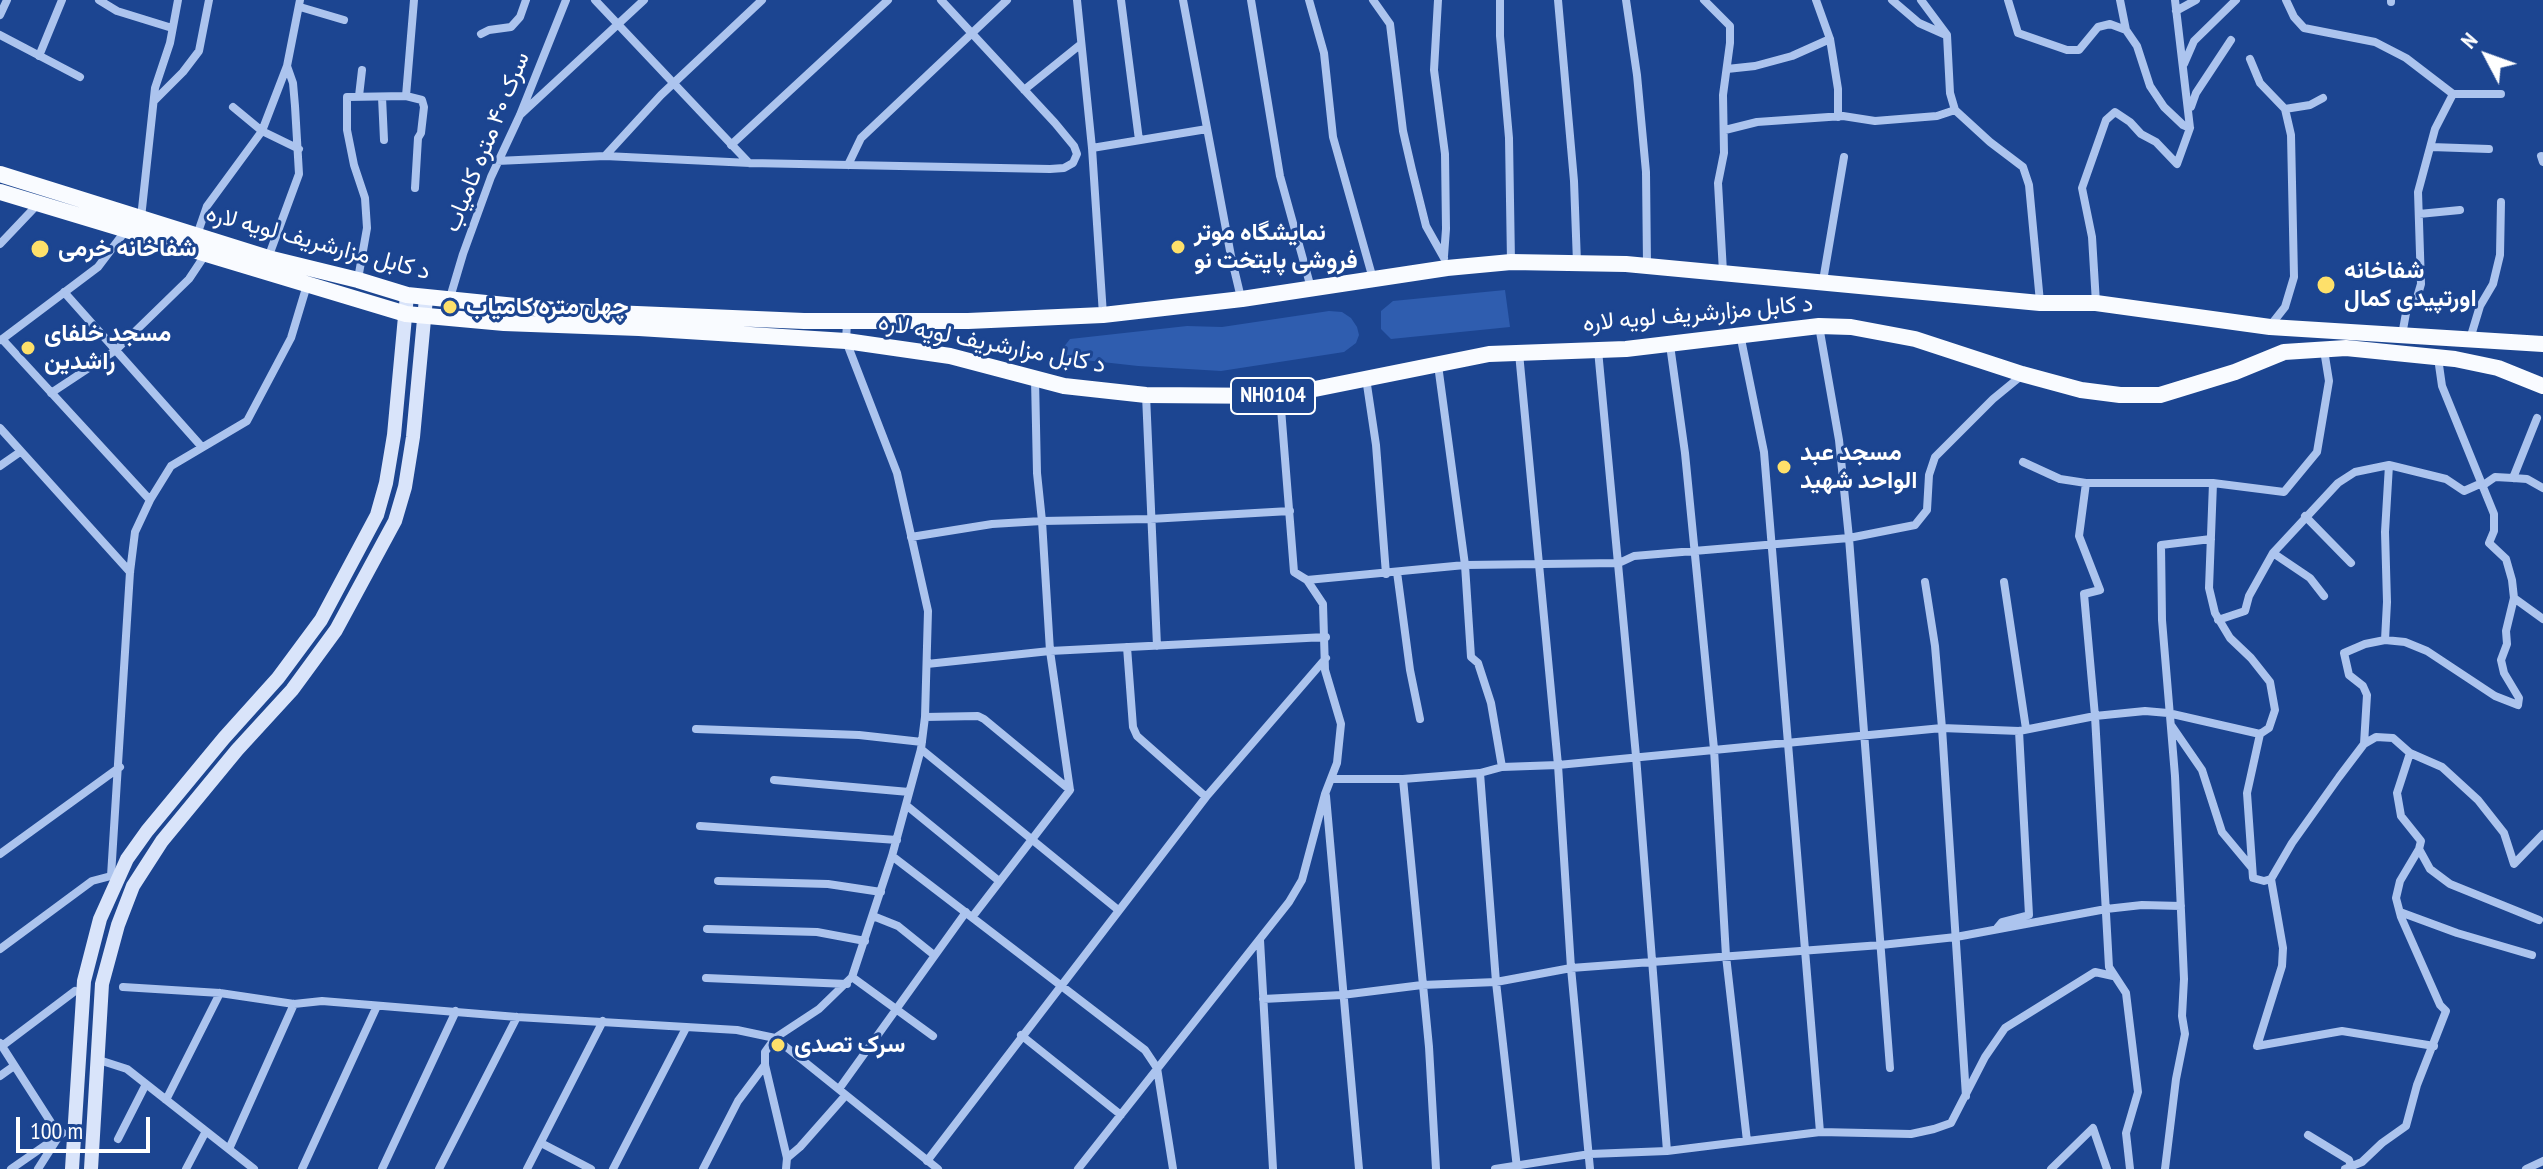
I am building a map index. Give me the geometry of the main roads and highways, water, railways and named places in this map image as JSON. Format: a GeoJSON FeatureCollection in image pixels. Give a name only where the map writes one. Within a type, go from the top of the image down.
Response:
{"type":"FeatureCollection","features":[{"type":"Feature","properties":{"kind":"highway","name":"د کابل مزارشریف لویه لاره"},"geometry":{"type":"LineString","coordinates":[[0,174],[268,258],[407,295],[639,315],[847,322],[1103,315],[1311,289],[1446,263],[1511,262],[1647,265],[2040,303],[2096,303],[2278,327],[2543,344]]}},
{"type":"Feature","properties":{"kind":"highway","name":"د کابل مزارشریف لویه لاره"},"geometry":{"type":"LineString","coordinates":[[0,192],[406,314],[846,341],[950,356],[1064,386],[1146,395],[1280,396],[1438,364],[1518,352],[1670,345],[1819,326],[1851,327],[1915,339],[2022,374],[2081,390],[2120,395],[2160,395],[2235,372],[2284,352],[2346,348],[2498,368],[2543,386]]}},
{"type":"Feature","properties":{"kind":"main road"},"geometry":{"type":"LineString","coordinates":[[72,1169],[84,981],[114,877],[166,807],[278,678],[321,620],[357,555],[377,515],[386,483],[394,435],[407,295]]}},
{"type":"Feature","properties":{"kind":"main road"},"geometry":{"type":"LineString","coordinates":[[91,1169],[102,984],[123,912],[143,868],[181,817],[292,690],[336,630],[395,521],[405,487],[413,437],[426,298]]}},
{"type":"Feature","properties":{"kind":"place","name":"نمایشگاه موتر فروشی پایتخت نو"},"geometry":{"type":"Point","coordinates":[1178,247]}},
{"type":"Feature","properties":{"kind":"place","name":"شفاخانه خرمی"},"geometry":{"type":"Point","coordinates":[40,249]}},
{"type":"Feature","properties":{"kind":"place","name":"شفاخانه اورتپیدی کمال"},"geometry":{"type":"Point","coordinates":[2326,285]}},
{"type":"Feature","properties":{"kind":"place","name":"چهل متره کامیاب"},"geometry":{"type":"Point","coordinates":[450,307]}},
{"type":"Feature","properties":{"kind":"place","name":"مسجد خلفای راشدین"},"geometry":{"type":"Point","coordinates":[28,348]}},
{"type":"Feature","properties":{"kind":"place","name":"مسجد عبد الواحد شهید"},"geometry":{"type":"Point","coordinates":[1784,467]}},
{"type":"Feature","properties":{"kind":"place","name":"سرک تصدی"},"geometry":{"type":"Point","coordinates":[778,1045]}}]}
